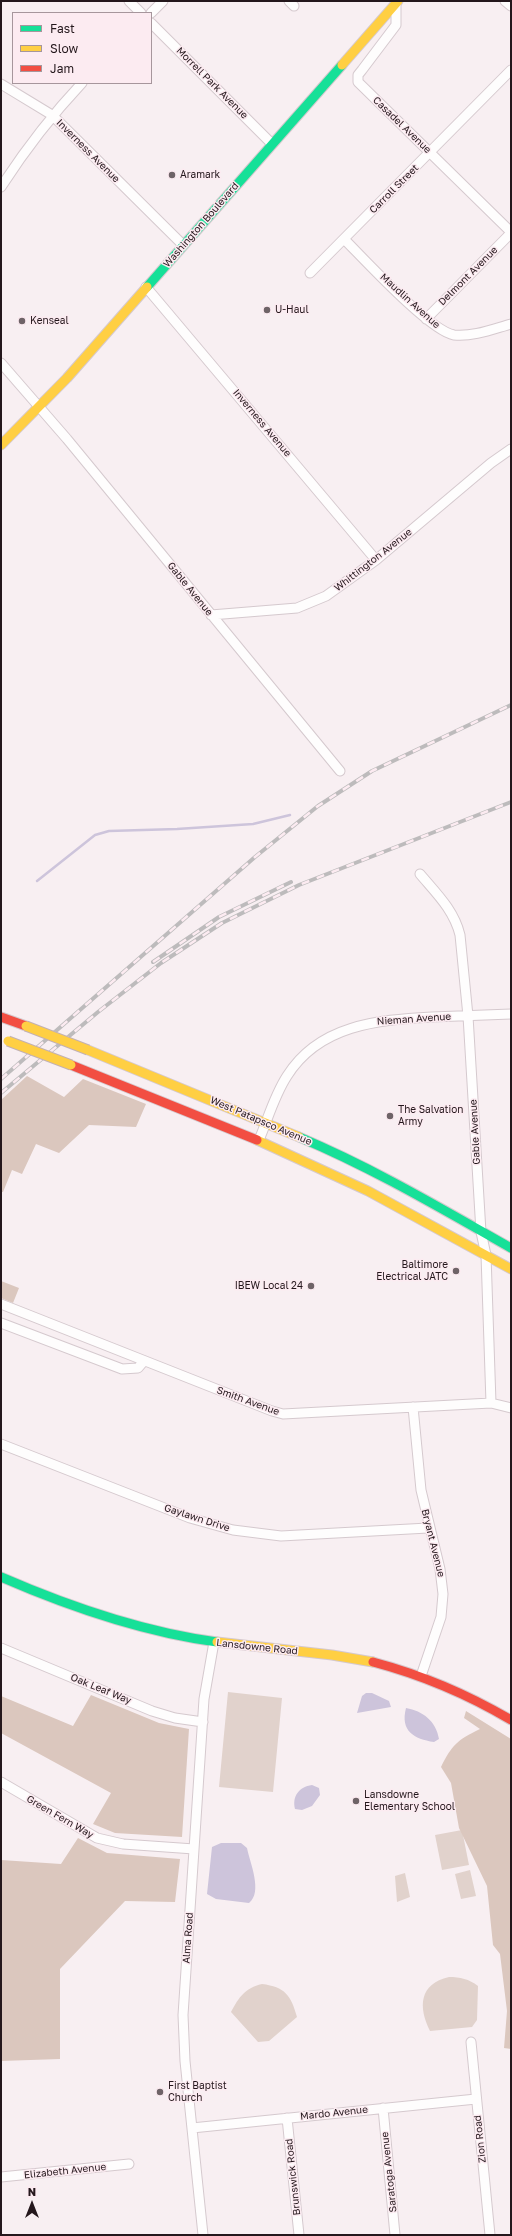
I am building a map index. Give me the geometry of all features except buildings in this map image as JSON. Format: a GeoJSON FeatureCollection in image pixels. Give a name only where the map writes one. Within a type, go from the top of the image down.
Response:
{"type":"FeatureCollection","features":[{"type":"Feature","properties":{"kind":"main road","name":"Washington Boulevard"},"geometry":{"type":"LineString","coordinates":[[1,445],[40,407],[397,2]]}},
{"type":"Feature","properties":{"kind":"main road","name":"West Patapsco Avenue"},"geometry":{"type":"LineString","coordinates":[[1,1017],[88,1050],[330,1150],[394,1183],[511,1248]]}},
{"type":"Feature","properties":{"kind":"main road","name":"West Patapsco Avenue"},"geometry":{"type":"LineString","coordinates":[[5,1040],[259,1140],[384,1199],[511,1270]]}},
{"type":"Feature","properties":{"kind":"main road","name":"Lansdowne Road"},"geometry":{"type":"LineString","coordinates":[[1,1577],[62,1604],[158,1632],[214,1642],[348,1657],[421,1676],[473,1698],[511,1720]]}},
{"type":"Feature","properties":{"kind":"street"},"geometry":{"type":"LineString","coordinates":[[129,1],[140,12]]}},
{"type":"Feature","properties":{"kind":"street"},"geometry":{"type":"LineString","coordinates":[[152,13],[163,1]]}},
{"type":"Feature","properties":{"kind":"street"},"geometry":{"type":"LineString","coordinates":[[506,1],[511,6]]}},
{"type":"Feature","properties":{"kind":"street","name":"Casadel Avenue"},"geometry":{"type":"LineString","coordinates":[[397,2],[396,24],[358,75],[358,82],[511,232]]}},
{"type":"Feature","properties":{"kind":"street","name":"Morrell Park Avenue"},"geometry":{"type":"LineString","coordinates":[[152,24],[272,144]]}},
{"type":"Feature","properties":{"kind":"street","name":"Carroll Street"},"geometry":{"type":"LineString","coordinates":[[310,273],[511,70]]}},
{"type":"Feature","properties":{"kind":"street","name":"Inverness Avenue"},"geometry":{"type":"LineString","coordinates":[[1,84],[52,115],[183,245]]}},
{"type":"Feature","properties":{"kind":"street"},"geometry":{"type":"LineString","coordinates":[[1,187],[22,155],[52,115],[81,84]]}},
{"type":"Feature","properties":{"kind":"street","name":"Delmont Avenue"},"geometry":{"type":"LineString","coordinates":[[426,319],[511,232]]}},
{"type":"Feature","properties":{"kind":"street","name":"Maudlin Avenue"},"geometry":{"type":"LineString","coordinates":[[344,239],[426,319],[442,331],[460,335],[470,335],[511,324]]}},
{"type":"Feature","properties":{"kind":"street","name":"Inverness Avenue"},"geometry":{"type":"LineString","coordinates":[[146,287],[376,560]]}},
{"type":"Feature","properties":{"kind":"street","name":"Gable Avenue"},"geometry":{"type":"LineString","coordinates":[[1,363],[40,407],[340,771]]}},
{"type":"Feature","properties":{"kind":"street","name":"Whittington Avenue"},"geometry":{"type":"LineString","coordinates":[[211,616],[284,610],[307,605],[343,585],[376,560],[491,463],[511,449]]}},
{"type":"Feature","properties":{"kind":"street","name":"Gable Avenue"},"geometry":{"type":"LineString","coordinates":[[420,874],[447,906],[458,926],[468,1016],[481,1232],[486,1255],[491,1404]]}},
{"type":"Feature","properties":{"kind":"street","name":"Nieman Avenue"},"geometry":{"type":"LineString","coordinates":[[259,1140],[281,1087],[293,1068],[309,1052],[336,1033],[355,1025],[377,1021],[511,1014]]}},
{"type":"Feature","properties":{"kind":"street","name":"Smith Avenue"},"geometry":{"type":"LineString","coordinates":[[1,1304],[283,1414],[491,1404],[511,1408]]}},
{"type":"Feature","properties":{"kind":"street"},"geometry":{"type":"LineString","coordinates":[[1,1323],[122,1369],[138,1368],[144,1361]]}},
{"type":"Feature","properties":{"kind":"street","name":"Bryant Avenue"},"geometry":{"type":"LineString","coordinates":[[413,1407],[418,1471],[428,1528],[440,1569],[443,1606],[421,1676]]}},
{"type":"Feature","properties":{"kind":"street","name":"Gaylawn Drive"},"geometry":{"type":"LineString","coordinates":[[1,1444],[190,1518],[233,1530],[281,1536],[428,1528]]}},
{"type":"Feature","properties":{"kind":"street","name":"Alma Road"},"geometry":{"type":"LineString","coordinates":[[203,2235],[184,2045],[183,2015],[204,1699],[214,1642]]}},
{"type":"Feature","properties":{"kind":"street","name":"Oak Leaf Way"},"geometry":{"type":"LineString","coordinates":[[1,1648],[152,1711],[175,1718],[203,1722]]}},
{"type":"Feature","properties":{"kind":"street","name":"Green Fern Way"},"geometry":{"type":"LineString","coordinates":[[1,1782],[97,1838],[123,1844],[194,1849]]}},
{"type":"Feature","properties":{"kind":"street","name":"Zion Road"},"geometry":{"type":"LineString","coordinates":[[471,2042],[490,2235]]}},
{"type":"Feature","properties":{"kind":"street","name":"Mardo Avenue"},"geometry":{"type":"LineString","coordinates":[[192,2128],[476,2099]]}},
{"type":"Feature","properties":{"kind":"street","name":"Saratoga Avenue"},"geometry":{"type":"LineString","coordinates":[[383,2108],[395,2235]]}},
{"type":"Feature","properties":{"kind":"street","name":"Brunswick Road"},"geometry":{"type":"LineString","coordinates":[[287,2118],[299,2235]]}},
{"type":"Feature","properties":{"kind":"street","name":"Elizabeth Avenue"},"geometry":{"type":"LineString","coordinates":[[1,2177],[129,2164]]}},
{"type":"Feature","properties":{"kind":"shaded area"},"geometry":{"type":"Polygon","coordinates":[[[27,1076],[64,1097],[83,1079],[146,1104],[136,1127],[89,1125],[59,1153],[36,1144],[22,1174],[12,1170],[3,1192],[1,1192],[1,1100],[27,1076]]]}},
{"type":"Feature","properties":{"kind":"shaded area"},"geometry":{"type":"Polygon","coordinates":[[[1,1281],[19,1288],[13,1303],[1,1298],[1,1281]]]}},
{"type":"Feature","properties":{"kind":"shaded area"},"geometry":{"type":"Polygon","coordinates":[[[228,1692],[282,1698],[273,1792],[219,1787],[228,1692]]]}},
{"type":"Feature","properties":{"kind":"shaded area"},"geometry":{"type":"Polygon","coordinates":[[[366,1693],[372,1693],[389,1701],[391,1707],[357,1713],[362,1696],[366,1693]]]}},
{"type":"Feature","properties":{"kind":"shaded area"},"geometry":{"type":"Polygon","coordinates":[[[91,1695],[159,1723],[189,1729],[182,1837],[115,1833],[93,1824],[111,1793],[1,1733],[1,1696],[73,1726],[91,1695]]]}},
{"type":"Feature","properties":{"kind":"shaded area"},"geometry":{"type":"Polygon","coordinates":[[[406,1708],[423,1714],[428,1718],[435,1727],[439,1739],[434,1742],[427,1741],[420,1739],[410,1732],[405,1723],[406,1708]]]}},
{"type":"Feature","properties":{"kind":"shaded area"},"geometry":{"type":"Polygon","coordinates":[[[466,1711],[511,1739],[511,2049],[504,2048],[507,2011],[500,1954],[493,1945],[487,1886],[459,1828],[451,1783],[441,1767],[448,1753],[460,1740],[480,1729],[464,1718],[466,1711]]]}},
{"type":"Feature","properties":{"kind":"shaded area"},"geometry":{"type":"Polygon","coordinates":[[[312,1785],[319,1788],[320,1795],[312,1806],[302,1810],[295,1809],[294,1804],[296,1796],[300,1790],[312,1785]]]}},
{"type":"Feature","properties":{"kind":"shaded area"},"geometry":{"type":"Polygon","coordinates":[[[462,1830],[469,1865],[442,1870],[435,1835],[462,1830]]]}},
{"type":"Feature","properties":{"kind":"shaded area"},"geometry":{"type":"Polygon","coordinates":[[[78,1838],[107,1853],[180,1859],[175,1902],[125,1901],[60,1969],[60,2059],[1,2061],[1,1860],[61,1864],[78,1838]]]}},
{"type":"Feature","properties":{"kind":"shaded area"},"geometry":{"type":"Polygon","coordinates":[[[221,1843],[241,1843],[247,1848],[253,1869],[255,1885],[253,1898],[249,1903],[216,1899],[207,1894],[212,1847],[221,1843]]]}},
{"type":"Feature","properties":{"kind":"shaded area"},"geometry":{"type":"Polygon","coordinates":[[[470,1870],[476,1896],[461,1899],[455,1874],[470,1870]]]}},
{"type":"Feature","properties":{"kind":"shaded area"},"geometry":{"type":"Polygon","coordinates":[[[405,1873],[410,1897],[397,1902],[395,1876],[405,1873]]]}},
{"type":"Feature","properties":{"kind":"shaded area"},"geometry":{"type":"Polygon","coordinates":[[[449,1977],[464,1979],[478,1986],[477,2020],[472,2027],[430,2031],[424,2013],[424,1998],[432,1985],[439,1980],[449,1977]]]}},
{"type":"Feature","properties":{"kind":"shaded area"},"geometry":{"type":"Polygon","coordinates":[[[262,1984],[276,1987],[286,1993],[292,2003],[297,2017],[269,2041],[258,2042],[231,2012],[243,1994],[251,1988],[262,1984]]]}},
{"type":"Feature","properties":{"kind":"waterway"},"geometry":{"type":"LineString","coordinates":[[37,881],[95,835],[109,831],[177,829],[253,824],[290,815]]}},
{"type":"Feature","properties":{"kind":"railway"},"geometry":{"type":"LineString","coordinates":[[1,1079],[255,857],[318,806],[372,771],[511,705]]}},
{"type":"Feature","properties":{"kind":"railway"},"geometry":{"type":"LineString","coordinates":[[1,1093],[98,1012],[161,963],[222,923],[299,885],[511,802]]}},
{"type":"Feature","properties":{"kind":"railway"},"geometry":{"type":"LineString","coordinates":[[153,962],[219,917],[291,882]]}},
{"type":"Feature","properties":{"kind":"traffic: fast"},"geometry":{"type":"LineString","coordinates":[[147,287],[342,65]]}},
{"type":"Feature","properties":{"kind":"traffic: fast"},"geometry":{"type":"LineString","coordinates":[[299,1137],[380,1175],[511,1248]]}},
{"type":"Feature","properties":{"kind":"traffic: fast"},"geometry":{"type":"LineString","coordinates":[[1,1577],[53,1598],[107,1617],[161,1632],[217,1642]]}},
{"type":"Feature","properties":{"kind":"traffic: slow"},"geometry":{"type":"LineString","coordinates":[[342,65],[398,1]]}},
{"type":"Feature","properties":{"kind":"traffic: slow"},"geometry":{"type":"LineString","coordinates":[[1,445],[67,378],[147,287]]}},
{"type":"Feature","properties":{"kind":"traffic: slow"},"geometry":{"type":"LineString","coordinates":[[26,1026],[88,1050]]}},
{"type":"Feature","properties":{"kind":"traffic: slow"},"geometry":{"type":"LineString","coordinates":[[8,1041],[71,1065]]}},
{"type":"Feature","properties":{"kind":"traffic: slow"},"geometry":{"type":"LineString","coordinates":[[88,1050],[299,1137]]}},
{"type":"Feature","properties":{"kind":"traffic: slow"},"geometry":{"type":"LineString","coordinates":[[257,1140],[368,1191],[511,1269]]}},
{"type":"Feature","properties":{"kind":"traffic: slow"},"geometry":{"type":"LineString","coordinates":[[217,1642],[332,1655],[373,1662]]}},
{"type":"Feature","properties":{"kind":"traffic: jam"},"geometry":{"type":"LineString","coordinates":[[1,1017],[26,1026]]}},
{"type":"Feature","properties":{"kind":"traffic: jam"},"geometry":{"type":"LineString","coordinates":[[71,1065],[257,1140]]}},
{"type":"Feature","properties":{"kind":"traffic: jam"},"geometry":{"type":"LineString","coordinates":[[373,1662],[444,1686],[511,1720]]}},
{"type":"Feature","properties":{"kind":"place","name":"Aramark"},"geometry":{"type":"Point","coordinates":[172,175]}},
{"type":"Feature","properties":{"kind":"place","name":"U-Haul"},"geometry":{"type":"Point","coordinates":[267,310]}},
{"type":"Feature","properties":{"kind":"place","name":"Kenseal"},"geometry":{"type":"Point","coordinates":[22,321]}},
{"type":"Feature","properties":{"kind":"place","name":"The Salvation Army"},"geometry":{"type":"Point","coordinates":[390,1116]}},
{"type":"Feature","properties":{"kind":"place","name":"Baltimore Electrical JATC"},"geometry":{"type":"Point","coordinates":[456,1271]}},
{"type":"Feature","properties":{"kind":"place","name":"IBEW Local 24"},"geometry":{"type":"Point","coordinates":[311,1286]}},
{"type":"Feature","properties":{"kind":"place","name":"Lansdowne Elementary School"},"geometry":{"type":"Point","coordinates":[356,1801]}},
{"type":"Feature","properties":{"kind":"place","name":"First Baptist Church"},"geometry":{"type":"Point","coordinates":[160,2092]}}]}
